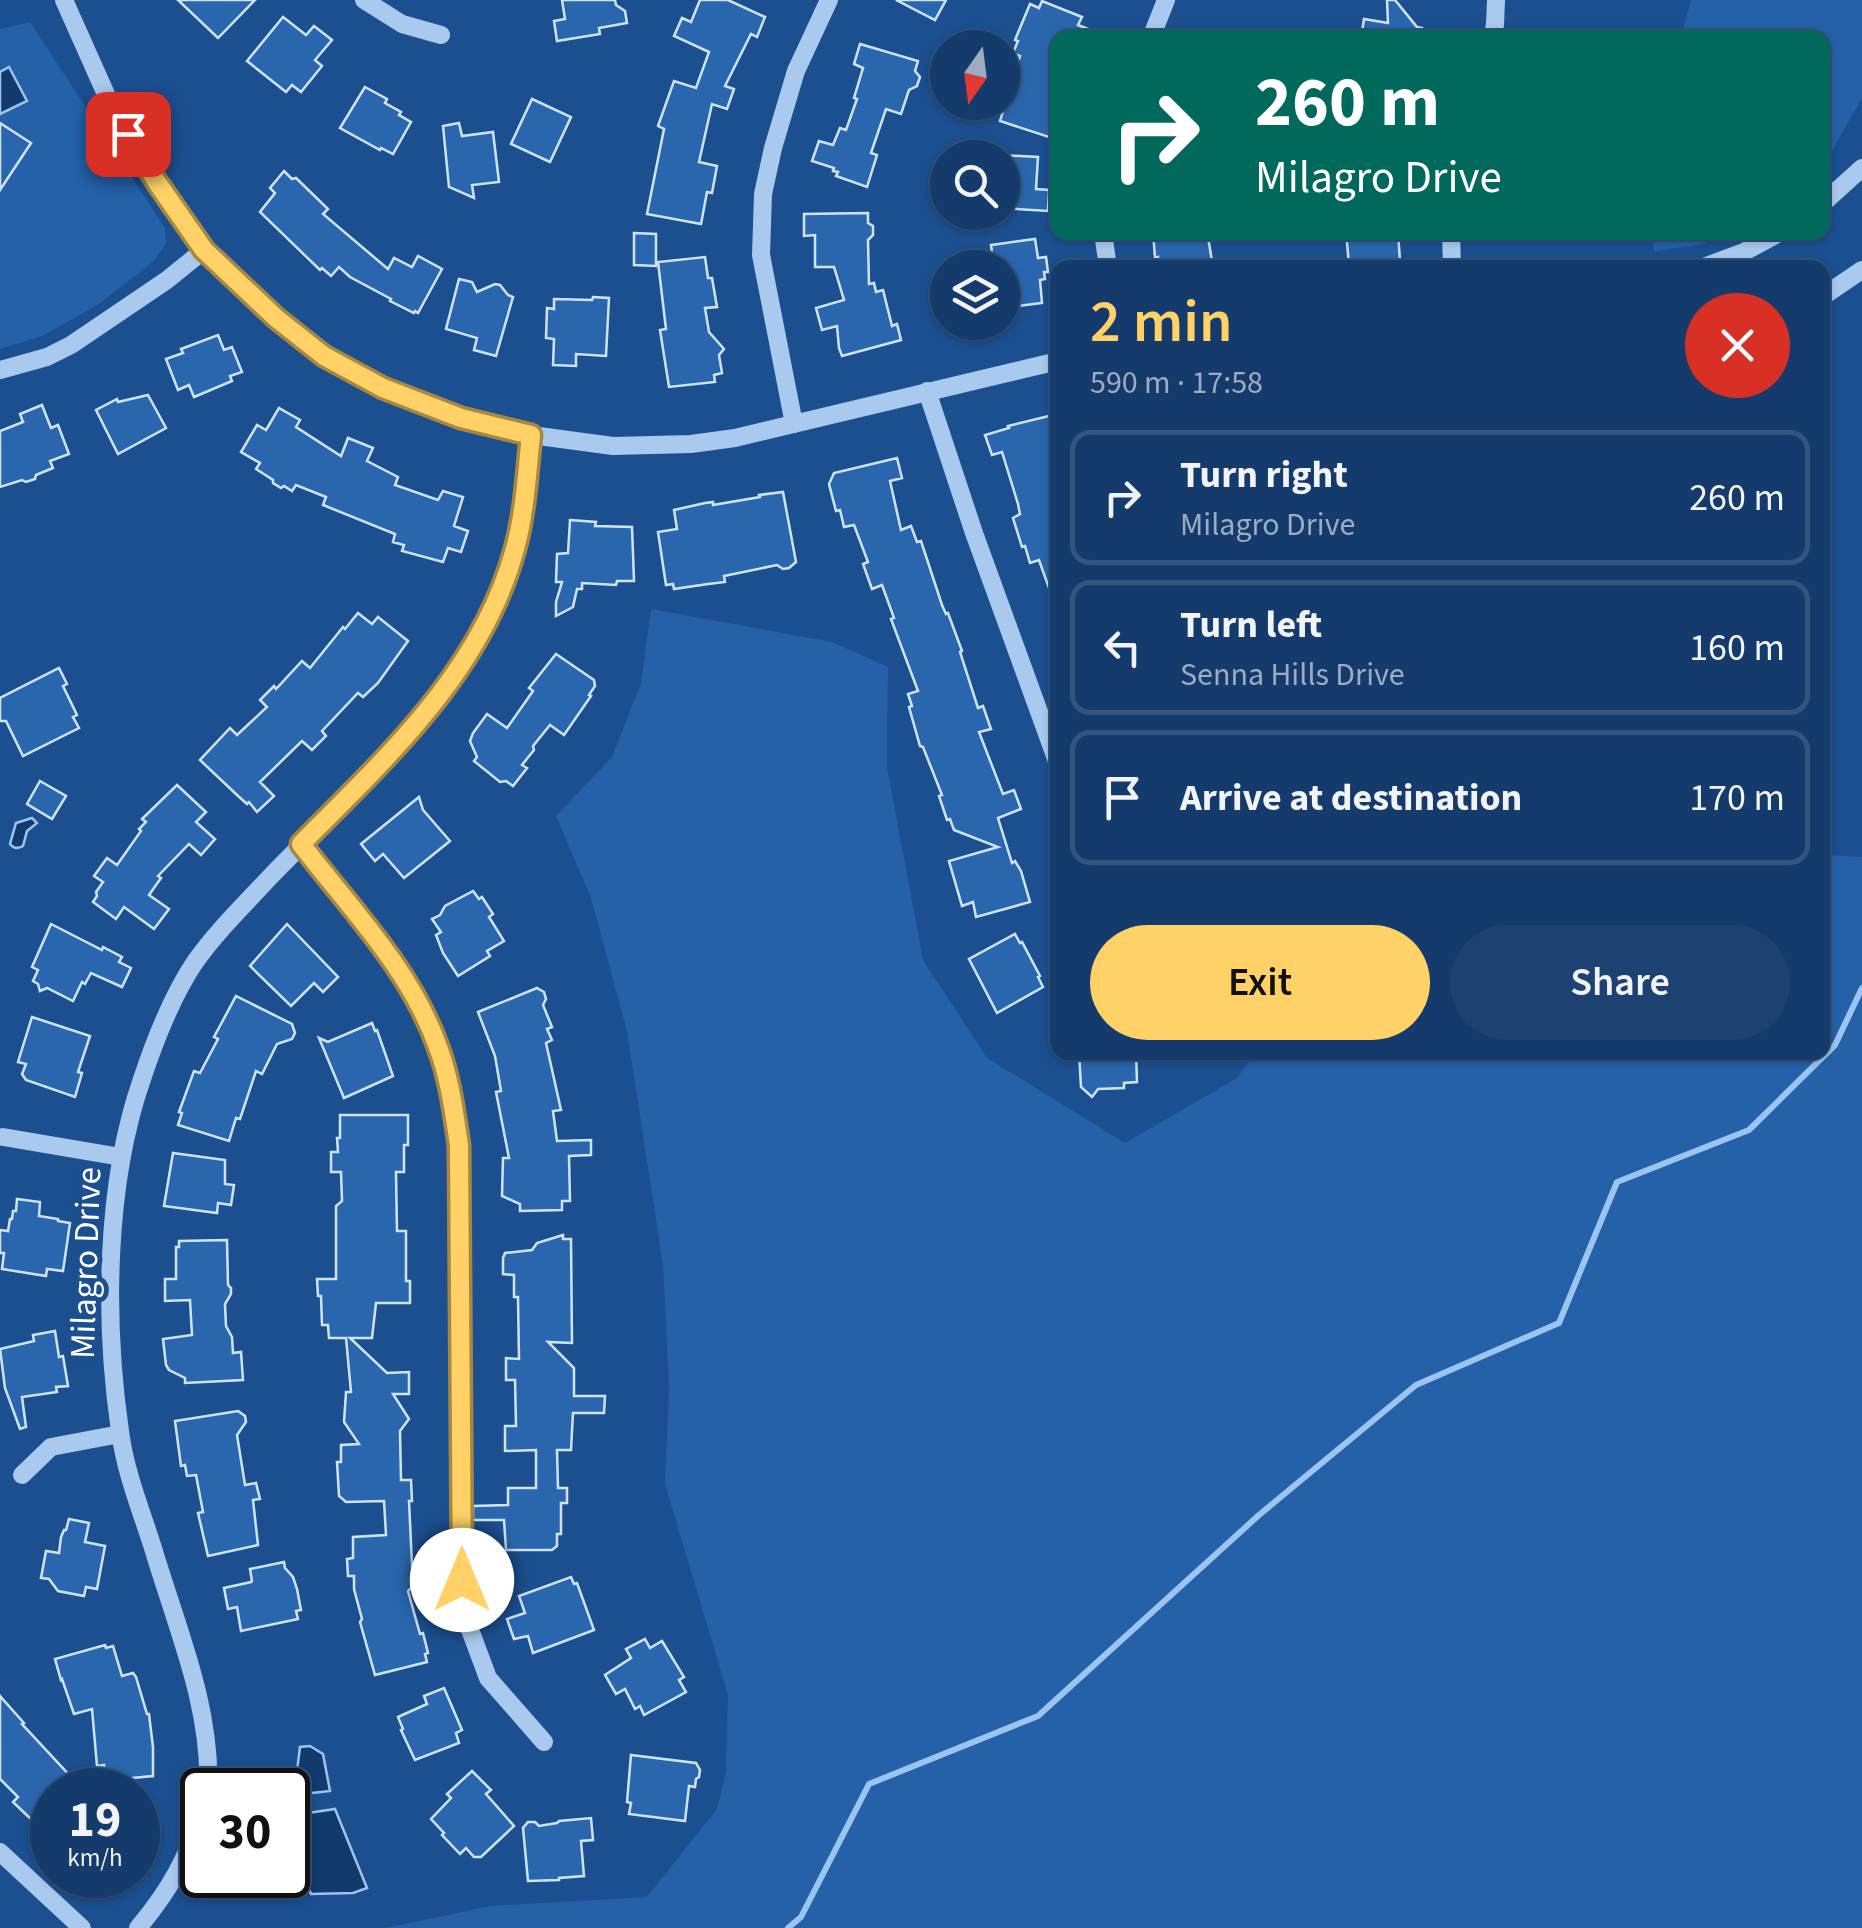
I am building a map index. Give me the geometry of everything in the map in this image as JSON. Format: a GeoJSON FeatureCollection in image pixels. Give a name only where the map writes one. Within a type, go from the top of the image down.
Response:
{"type":"FeatureCollection","features":[{"type":"Feature","properties":{"kind":"street"},"geometry":{"type":"LineString","coordinates":[[64,0],[114,110],[156,181],[204,250],[276,318],[324,356],[383,388],[461,418],[531,435],[613,446],[691,444],[735,438],[1050,363]]}},
{"type":"Feature","properties":{"kind":"street"},"geometry":{"type":"LineString","coordinates":[[364,0],[402,24],[441,35]]}},
{"type":"Feature","properties":{"kind":"street"},"geometry":{"type":"LineString","coordinates":[[794,424],[761,255],[763,194],[772,148],[796,71],[829,0]]}},
{"type":"Feature","properties":{"kind":"street"},"geometry":{"type":"LineString","coordinates":[[1154,30],[1166,0]]}},
{"type":"Feature","properties":{"kind":"street"},"geometry":{"type":"LineString","coordinates":[[1494,30],[1496,0]]}},
{"type":"Feature","properties":{"kind":"street"},"geometry":{"type":"LineString","coordinates":[[1830,197],[1862,168]]}},
{"type":"Feature","properties":{"kind":"street"},"geometry":{"type":"LineString","coordinates":[[1722,260],[1767,240]]}},
{"type":"Feature","properties":{"kind":"street"},"geometry":{"type":"LineString","coordinates":[[0,370],[47,357],[71,345],[204,250]]}},
{"type":"Feature","properties":{"kind":"street"},"geometry":{"type":"LineString","coordinates":[[1830,292],[1862,270]]}},
{"type":"Feature","properties":{"kind":"street"},"geometry":{"type":"LineString","coordinates":[[928,391],[974,533],[1050,742]]}},
{"type":"Feature","properties":{"kind":"street","name":"Milagro Drive"},"geometry":{"type":"LineString","coordinates":[[208,1768],[208,1748],[196,1692],[120,1434],[111,1333],[111,1280],[121,1157],[141,1081],[194,965],[226,924],[411,733],[440,698],[478,636],[504,584],[516,546],[531,435]]}},
{"type":"Feature","properties":{"kind":"street"},"geometry":{"type":"LineString","coordinates":[[301,844],[394,964],[419,1004],[448,1082],[459,1145],[462,1580],[469,1627],[488,1678],[544,1742]]}},
{"type":"Feature","properties":{"kind":"street"},"geometry":{"type":"LineString","coordinates":[[4,1137],[121,1157]]}},
{"type":"Feature","properties":{"kind":"street"},"geometry":{"type":"LineString","coordinates":[[22,1475],[52,1447],[120,1434]]}},
{"type":"Feature","properties":{"kind":"street"},"geometry":{"type":"LineString","coordinates":[[0,1852],[82,1928]]}},
{"type":"Feature","properties":{"kind":"street"},"geometry":{"type":"LineString","coordinates":[[138,1928],[163,1899],[180,1869]]}},
{"type":"Feature","properties":{"kind":"shaded area"},"geometry":{"type":"Polygon","coordinates":[[[1691,0],[1862,0],[1862,98],[1830,154],[1830,30],[1683,30],[1691,0]]]}},
{"type":"Feature","properties":{"kind":"shaded area"},"geometry":{"type":"Polygon","coordinates":[[[30,22],[165,228],[166,243],[155,260],[99,304],[42,336],[0,349],[0,29],[30,22]]]}},
{"type":"Feature","properties":{"kind":"shaded area"},"geometry":{"type":"Polygon","coordinates":[[[9,67],[27,101],[0,114],[0,72],[9,67]]]}},
{"type":"Feature","properties":{"kind":"shaded area"},"geometry":{"type":"Polygon","coordinates":[[[1652,240],[1710,240],[1704,244],[1655,251],[1652,240]]]}},
{"type":"Feature","properties":{"kind":"shaded area"},"geometry":{"type":"Polygon","coordinates":[[[651,609],[832,642],[888,667],[887,767],[923,960],[987,1058],[1125,1143],[1237,1078],[1250,1060],[1830,1060],[1830,855],[1862,857],[1862,1928],[386,1928],[490,1906],[647,1897],[717,1809],[726,1772],[728,1695],[665,1484],[669,1389],[663,1265],[627,1031],[591,898],[556,816],[612,757],[641,683],[651,609]]]}},
{"type":"Feature","properties":{"kind":"shaded area"},"geometry":{"type":"Polygon","coordinates":[[[32,818],[37,823],[27,831],[23,846],[13,847],[10,844],[16,823],[32,818]]]}},
{"type":"Feature","properties":{"kind":"shaded area"},"geometry":{"type":"Polygon","coordinates":[[[310,1746],[323,1754],[330,1791],[310,1793],[310,1768],[297,1768],[300,1747],[310,1746]]]}},
{"type":"Feature","properties":{"kind":"shaded area"},"geometry":{"type":"Polygon","coordinates":[[[335,1809],[367,1888],[353,1893],[311,1894],[310,1813],[335,1809]]]}},
{"type":"Feature","properties":{"kind":"building"},"geometry":{"type":"Polygon","coordinates":[[[178,0],[255,0],[218,38],[178,0]]]}},
{"type":"Feature","properties":{"kind":"building"},"geometry":{"type":"Polygon","coordinates":[[[562,0],[615,0],[625,11],[627,23],[599,28],[600,34],[557,41],[554,21],[565,19],[562,0]]]}},
{"type":"Feature","properties":{"kind":"building"},"geometry":{"type":"Polygon","coordinates":[[[700,0],[728,0],[765,17],[757,37],[751,34],[725,86],[734,89],[727,109],[712,104],[699,162],[717,166],[701,224],[647,214],[664,129],[658,126],[674,81],[696,88],[709,52],[674,36],[682,18],[691,22],[700,0]]]}},
{"type":"Feature","properties":{"kind":"building"},"geometry":{"type":"Polygon","coordinates":[[[896,0],[946,0],[935,20],[896,0]]]}},
{"type":"Feature","properties":{"kind":"building"},"geometry":{"type":"Polygon","coordinates":[[[1387,0],[1395,0],[1422,30],[1362,30],[1364,19],[1388,23],[1387,0]]]}},
{"type":"Feature","properties":{"kind":"building"},"geometry":{"type":"Polygon","coordinates":[[[1042,1],[1082,17],[1078,25],[1090,30],[1050,30],[1050,137],[1000,121],[1020,120],[1019,30],[1030,4],[1039,8],[1042,1]]]}},
{"type":"Feature","properties":{"kind":"building"},"geometry":{"type":"Polygon","coordinates":[[[283,17],[306,35],[314,26],[332,40],[315,60],[322,66],[301,92],[292,85],[286,92],[247,61],[283,17]]]}},
{"type":"Feature","properties":{"kind":"building"},"geometry":{"type":"Polygon","coordinates":[[[860,44],[918,61],[915,71],[920,77],[917,86],[909,90],[901,114],[886,109],[871,153],[877,155],[867,187],[836,176],[834,168],[812,161],[819,141],[833,145],[840,128],[846,130],[863,68],[854,64],[860,44]]]}},
{"type":"Feature","properties":{"kind":"building"},"geometry":{"type":"Polygon","coordinates":[[[365,87],[387,99],[385,103],[411,122],[393,154],[340,128],[365,87]]]}},
{"type":"Feature","properties":{"kind":"building"},"geometry":{"type":"Polygon","coordinates":[[[532,99],[571,117],[550,162],[511,144],[532,99]]]}},
{"type":"Feature","properties":{"kind":"building"},"geometry":{"type":"Polygon","coordinates":[[[0,123],[31,143],[0,190],[0,123]]]}},
{"type":"Feature","properties":{"kind":"building"},"geometry":{"type":"Polygon","coordinates":[[[459,123],[462,136],[493,132],[499,182],[472,185],[474,198],[449,187],[443,126],[459,123]]]}},
{"type":"Feature","properties":{"kind":"building"},"geometry":{"type":"Polygon","coordinates":[[[1020,156],[1038,157],[1036,189],[1049,190],[1048,211],[1020,209],[1020,156]]]}},
{"type":"Feature","properties":{"kind":"building"},"geometry":{"type":"Polygon","coordinates":[[[284,171],[328,209],[323,214],[388,269],[394,258],[412,267],[418,256],[442,269],[418,313],[390,301],[339,267],[331,276],[320,270],[260,212],[275,193],[270,188],[284,171]]]}},
{"type":"Feature","properties":{"kind":"building"},"geometry":{"type":"Polygon","coordinates":[[[868,213],[868,223],[873,226],[873,235],[868,240],[869,284],[874,283],[876,292],[883,290],[892,326],[897,324],[901,340],[842,356],[837,326],[822,330],[816,308],[844,300],[834,267],[815,267],[815,235],[804,236],[804,214],[868,213]]]}},
{"type":"Feature","properties":{"kind":"building"},"geometry":{"type":"Polygon","coordinates":[[[634,233],[656,234],[656,266],[634,265],[634,233]]]}},
{"type":"Feature","properties":{"kind":"building"},"geometry":{"type":"Polygon","coordinates":[[[1035,239],[1038,258],[1046,257],[1048,272],[1040,280],[1042,303],[1020,306],[1020,250],[992,250],[991,245],[1035,239]]]}},
{"type":"Feature","properties":{"kind":"building"},"geometry":{"type":"Polygon","coordinates":[[[1154,240],[1208,240],[1212,260],[1158,260],[1154,240]]]}},
{"type":"Feature","properties":{"kind":"building"},"geometry":{"type":"Polygon","coordinates":[[[1347,240],[1399,240],[1400,260],[1349,260],[1347,240]]]}},
{"type":"Feature","properties":{"kind":"building"},"geometry":{"type":"Polygon","coordinates":[[[705,257],[717,307],[705,308],[709,332],[724,349],[719,355],[722,373],[714,375],[715,382],[669,387],[660,330],[666,329],[658,262],[705,257]]]}},
{"type":"Feature","properties":{"kind":"building"},"geometry":{"type":"Polygon","coordinates":[[[459,279],[472,282],[477,292],[500,285],[513,297],[496,356],[474,350],[477,338],[446,329],[459,279]]]}},
{"type":"Feature","properties":{"kind":"building"},"geometry":{"type":"Polygon","coordinates":[[[609,298],[606,356],[576,354],[576,366],[553,365],[554,339],[546,338],[547,308],[554,309],[554,299],[609,298]]]}},
{"type":"Feature","properties":{"kind":"building"},"geometry":{"type":"Polygon","coordinates":[[[218,335],[224,350],[232,347],[242,372],[230,376],[232,381],[194,397],[189,385],[178,390],[166,359],[218,335]]]}},
{"type":"Feature","properties":{"kind":"building"},"geometry":{"type":"Polygon","coordinates":[[[148,395],[166,428],[118,454],[96,410],[117,399],[118,402],[148,395]]]}},
{"type":"Feature","properties":{"kind":"building"},"geometry":{"type":"Polygon","coordinates":[[[42,405],[51,428],[58,425],[69,454],[50,461],[53,468],[35,479],[0,487],[0,431],[23,422],[20,414],[42,405]]]}},
{"type":"Feature","properties":{"kind":"building"},"geometry":{"type":"Polygon","coordinates":[[[279,408],[300,420],[296,427],[341,456],[348,438],[373,448],[367,461],[398,477],[395,485],[438,500],[443,491],[463,497],[454,526],[468,531],[461,552],[448,548],[443,562],[402,551],[404,545],[393,542],[395,534],[323,505],[326,497],[296,485],[292,491],[273,483],[256,469],[260,463],[241,452],[257,425],[266,430],[279,408]]]}},
{"type":"Feature","properties":{"kind":"building"},"geometry":{"type":"Polygon","coordinates":[[[1050,416],[1050,591],[1039,560],[1030,563],[1025,546],[1022,547],[1013,518],[1020,514],[1018,504],[1002,452],[992,455],[985,435],[1050,416]]]}},
{"type":"Feature","properties":{"kind":"building"},"geometry":{"type":"Polygon","coordinates":[[[897,458],[902,478],[890,481],[901,530],[911,526],[917,542],[921,541],[962,651],[978,708],[983,706],[991,729],[979,732],[1003,794],[1014,790],[1021,809],[998,818],[1030,902],[976,917],[973,902],[962,906],[949,861],[998,847],[954,830],[950,819],[947,820],[939,796],[942,795],[920,746],[909,707],[912,706],[908,694],[918,691],[891,619],[894,618],[882,585],[872,589],[863,564],[868,562],[854,525],[844,527],[829,484],[834,473],[897,458]]]}},
{"type":"Feature","properties":{"kind":"building"},"geometry":{"type":"Polygon","coordinates":[[[783,492],[796,562],[789,568],[777,565],[724,576],[725,582],[674,589],[673,584],[666,585],[658,532],[677,529],[674,510],[783,492]]]}},
{"type":"Feature","properties":{"kind":"building"},"geometry":{"type":"Polygon","coordinates":[[[570,520],[596,522],[595,526],[632,527],[634,581],[617,581],[616,585],[582,583],[573,607],[556,616],[562,582],[556,582],[557,554],[568,553],[570,520]]]}},
{"type":"Feature","properties":{"kind":"building"},"geometry":{"type":"Polygon","coordinates":[[[358,613],[372,624],[378,617],[408,641],[378,683],[363,697],[358,693],[322,731],[326,736],[312,750],[302,741],[260,782],[274,796],[257,812],[200,760],[230,728],[237,735],[267,707],[260,700],[302,661],[310,668],[358,613]]]}},
{"type":"Feature","properties":{"kind":"building"},"geometry":{"type":"Polygon","coordinates":[[[556,654],[594,680],[591,696],[564,735],[550,725],[533,746],[522,765],[527,768],[513,786],[500,782],[474,761],[477,757],[470,741],[473,733],[487,714],[507,728],[533,691],[529,688],[556,654]]]}},
{"type":"Feature","properties":{"kind":"building"},"geometry":{"type":"Polygon","coordinates":[[[59,668],[79,728],[23,756],[6,721],[0,721],[0,698],[59,668]]]}},
{"type":"Feature","properties":{"kind":"building"},"geometry":{"type":"Polygon","coordinates":[[[40,781],[66,796],[52,819],[27,804],[40,781]]]}},
{"type":"Feature","properties":{"kind":"building"},"geometry":{"type":"Polygon","coordinates":[[[177,785],[206,812],[196,822],[215,839],[201,855],[189,844],[158,876],[161,878],[149,895],[169,909],[154,929],[124,907],[116,919],[93,902],[103,882],[94,876],[107,858],[117,865],[146,822],[142,819],[177,785]]]}},
{"type":"Feature","properties":{"kind":"building"},"geometry":{"type":"Polygon","coordinates":[[[419,797],[423,810],[450,841],[404,878],[383,854],[375,861],[361,844],[419,797]]]}},
{"type":"Feature","properties":{"kind":"building"},"geometry":{"type":"Polygon","coordinates":[[[473,891],[493,914],[489,917],[504,941],[487,951],[490,956],[458,976],[443,953],[436,935],[441,932],[432,919],[445,906],[473,891]]]}},
{"type":"Feature","properties":{"kind":"building"},"geometry":{"type":"Polygon","coordinates":[[[51,924],[122,957],[119,962],[131,968],[122,987],[91,973],[73,1001],[47,988],[40,991],[33,981],[38,970],[32,967],[51,924]]]}},
{"type":"Feature","properties":{"kind":"building"},"geometry":{"type":"Polygon","coordinates":[[[287,924],[338,977],[323,992],[314,983],[291,1006],[250,966],[287,924]]]}},
{"type":"Feature","properties":{"kind":"building"},"geometry":{"type":"Polygon","coordinates":[[[1015,934],[1043,987],[997,1013],[969,959],[1015,934]]]}},
{"type":"Feature","properties":{"kind":"building"},"geometry":{"type":"Polygon","coordinates":[[[537,988],[544,992],[543,1005],[552,1027],[547,1029],[552,1040],[546,1043],[561,1110],[553,1111],[557,1141],[591,1140],[591,1155],[569,1156],[570,1201],[562,1201],[562,1210],[520,1211],[520,1204],[502,1196],[503,1158],[509,1158],[496,1092],[501,1091],[495,1056],[478,1012],[537,988]]]}},
{"type":"Feature","properties":{"kind":"building"},"geometry":{"type":"Polygon","coordinates":[[[236,996],[292,1024],[295,1033],[292,1039],[277,1044],[262,1074],[256,1071],[229,1141],[178,1125],[194,1071],[200,1073],[236,996]]]}},
{"type":"Feature","properties":{"kind":"building"},"geometry":{"type":"Polygon","coordinates":[[[32,1017],[90,1036],[78,1072],[82,1073],[75,1097],[26,1080],[22,1074],[26,1064],[18,1062],[32,1017]]]}},
{"type":"Feature","properties":{"kind":"building"},"geometry":{"type":"Polygon","coordinates":[[[372,1023],[393,1076],[344,1098],[319,1038],[328,1042],[372,1023]]]}},
{"type":"Feature","properties":{"kind":"building"},"geometry":{"type":"Polygon","coordinates":[[[1079,1060],[1136,1060],[1137,1082],[1124,1083],[1124,1088],[1098,1089],[1092,1097],[1081,1087],[1079,1060]]]}},
{"type":"Feature","properties":{"kind":"building"},"geometry":{"type":"Polygon","coordinates":[[[340,1115],[408,1115],[404,1172],[396,1172],[397,1231],[406,1231],[410,1303],[376,1303],[372,1338],[350,1338],[387,1373],[409,1372],[409,1394],[393,1394],[409,1419],[400,1431],[401,1480],[411,1480],[413,1586],[408,1591],[428,1653],[427,1662],[375,1675],[360,1622],[354,1576],[348,1576],[347,1559],[353,1558],[353,1537],[386,1535],[384,1501],[346,1502],[339,1496],[337,1462],[341,1462],[341,1445],[359,1444],[344,1422],[346,1392],[351,1392],[346,1338],[329,1338],[328,1325],[322,1325],[318,1296],[317,1279],[336,1279],[336,1206],[342,1201],[341,1172],[331,1172],[331,1152],[338,1152],[340,1115]]]}},
{"type":"Feature","properties":{"kind":"building"},"geometry":{"type":"Polygon","coordinates":[[[173,1153],[225,1160],[225,1184],[234,1185],[231,1205],[218,1203],[217,1213],[164,1206],[173,1153]]]}},
{"type":"Feature","properties":{"kind":"building"},"geometry":{"type":"Polygon","coordinates":[[[17,1199],[40,1202],[39,1216],[70,1223],[63,1271],[47,1269],[46,1276],[2,1269],[0,1230],[8,1231],[17,1199]]]}},
{"type":"Feature","properties":{"kind":"building"},"geometry":{"type":"Polygon","coordinates":[[[563,1235],[563,1239],[571,1239],[572,1343],[548,1342],[574,1368],[574,1396],[605,1396],[604,1413],[573,1413],[571,1450],[557,1450],[558,1488],[567,1488],[567,1503],[561,1503],[557,1546],[552,1550],[506,1550],[504,1520],[473,1520],[473,1506],[508,1505],[508,1488],[536,1488],[536,1450],[505,1451],[505,1426],[516,1426],[515,1380],[506,1380],[506,1358],[519,1359],[518,1297],[514,1297],[514,1275],[503,1274],[503,1258],[505,1253],[532,1250],[537,1243],[563,1235]]]}},
{"type":"Feature","properties":{"kind":"building"},"geometry":{"type":"Polygon","coordinates":[[[227,1240],[231,1294],[225,1304],[226,1326],[232,1337],[233,1353],[241,1352],[243,1380],[185,1383],[185,1378],[166,1365],[163,1339],[192,1335],[190,1300],[165,1301],[165,1279],[176,1279],[179,1241],[227,1240]]]}},
{"type":"Feature","properties":{"kind":"building"},"geometry":{"type":"Polygon","coordinates":[[[55,1331],[68,1386],[56,1387],[57,1392],[22,1397],[26,1427],[20,1429],[5,1388],[0,1349],[34,1341],[33,1335],[55,1331]]]}},
{"type":"Feature","properties":{"kind":"building"},"geometry":{"type":"Polygon","coordinates":[[[238,1411],[246,1422],[237,1435],[245,1485],[256,1483],[260,1499],[253,1500],[258,1545],[208,1556],[198,1513],[203,1512],[196,1475],[187,1476],[185,1465],[181,1466],[175,1421],[238,1411]]]}},
{"type":"Feature","properties":{"kind":"building"},"geometry":{"type":"Polygon","coordinates":[[[69,1519],[89,1523],[85,1542],[105,1546],[97,1589],[86,1587],[84,1596],[58,1591],[49,1579],[41,1578],[46,1551],[59,1553],[69,1519]]]}},
{"type":"Feature","properties":{"kind":"building"},"geometry":{"type":"Polygon","coordinates":[[[284,1562],[297,1589],[301,1610],[296,1611],[298,1619],[241,1631],[237,1607],[228,1609],[224,1588],[251,1582],[250,1569],[284,1562]]]}},
{"type":"Feature","properties":{"kind":"building"},"geometry":{"type":"Polygon","coordinates":[[[571,1577],[577,1583],[594,1630],[533,1653],[528,1636],[514,1639],[507,1619],[525,1613],[519,1596],[571,1577]]]}},
{"type":"Feature","properties":{"kind":"building"},"geometry":{"type":"Polygon","coordinates":[[[645,1639],[650,1648],[662,1641],[684,1677],[679,1680],[686,1692],[644,1715],[640,1706],[635,1709],[625,1689],[616,1694],[605,1675],[631,1658],[626,1649],[645,1639]]]}},
{"type":"Feature","properties":{"kind":"building"},"geometry":{"type":"Polygon","coordinates":[[[113,1646],[122,1676],[133,1673],[136,1677],[149,1714],[153,1768],[97,1766],[92,1709],[74,1714],[55,1659],[113,1646]]]}},
{"type":"Feature","properties":{"kind":"building"},"geometry":{"type":"Polygon","coordinates":[[[444,1688],[462,1730],[456,1733],[459,1743],[415,1760],[398,1717],[427,1704],[424,1696],[444,1688]]]}},
{"type":"Feature","properties":{"kind":"building"},"geometry":{"type":"Polygon","coordinates":[[[0,1696],[63,1768],[30,1768],[30,1818],[13,1802],[18,1797],[0,1779],[0,1696]]]}},
{"type":"Feature","properties":{"kind":"building"},"geometry":{"type":"Polygon","coordinates":[[[631,1755],[696,1763],[699,1777],[695,1787],[689,1786],[685,1821],[629,1814],[631,1755]]]}},
{"type":"Feature","properties":{"kind":"building"},"geometry":{"type":"Polygon","coordinates":[[[472,1771],[491,1790],[486,1794],[514,1826],[481,1857],[474,1857],[466,1848],[460,1854],[431,1819],[451,1798],[447,1794],[472,1771]]]}},
{"type":"Feature","properties":{"kind":"building"},"geometry":{"type":"Polygon","coordinates":[[[591,1818],[593,1840],[581,1841],[584,1876],[528,1881],[523,1828],[528,1822],[539,1826],[591,1818]]]}},
{"type":"Feature","properties":{"kind":"waterway"},"geometry":{"type":"LineString","coordinates":[[1830,1050],[1862,988]]}},
{"type":"Feature","properties":{"kind":"waterway"},"geometry":{"type":"LineString","coordinates":[[788,1928],[801,1917],[869,1784],[1038,1716],[1259,1515],[1416,1385],[1559,1323],[1617,1182],[1749,1130],[1820,1060]]}},
{"type":"Feature","properties":{"kind":"route"},"geometry":{"type":"LineString","coordinates":[[128,134],[204,250],[276,318],[324,356],[383,388],[461,418],[531,435],[516,546],[504,584],[478,636],[440,698],[411,733],[301,844],[394,964],[419,1004],[438,1048],[452,1098],[459,1145],[462,1580]]}}]}
